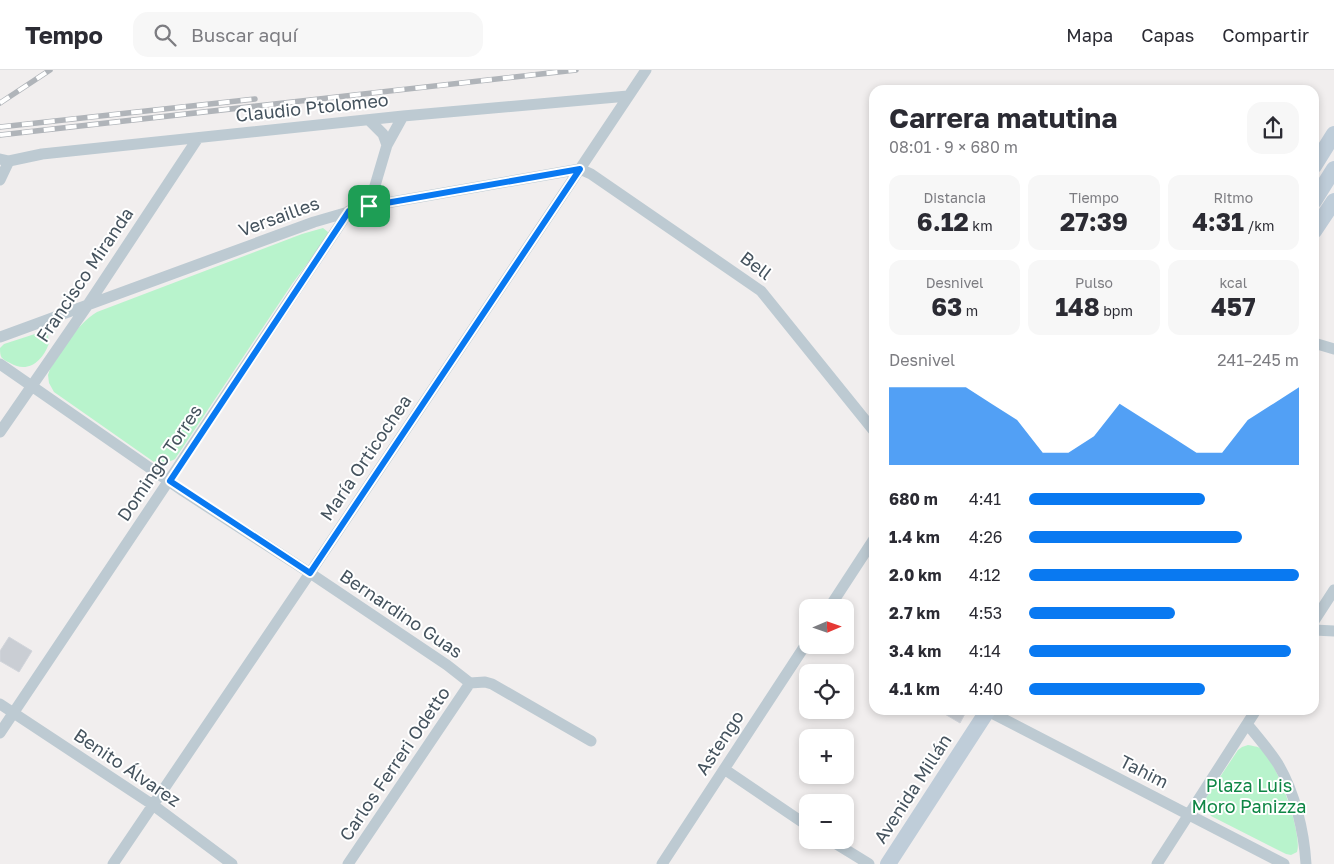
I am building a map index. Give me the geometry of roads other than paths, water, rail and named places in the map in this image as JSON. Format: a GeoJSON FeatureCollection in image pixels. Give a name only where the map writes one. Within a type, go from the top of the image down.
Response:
{"type":"FeatureCollection","features":[{"type":"Feature","properties":{"kind":"main road"},"geometry":{"type":"LineString","coordinates":[[1319,158],[1334,134]]}},
{"type":"Feature","properties":{"kind":"main road"},"geometry":{"type":"LineString","coordinates":[[1319,193],[1334,169]]}},
{"type":"Feature","properties":{"kind":"main road"},"geometry":{"type":"LineString","coordinates":[[1319,224],[1334,201]]}},
{"type":"Feature","properties":{"kind":"main road","name":"Avenida Millán"},"geometry":{"type":"LineString","coordinates":[[888,864],[985,715]]}},
{"type":"Feature","properties":{"kind":"street","name":"María Orticochea"},"geometry":{"type":"LineString","coordinates":[[113,864],[646,70]]}},
{"type":"Feature","properties":{"kind":"street","name":"Claudio Ptolomeo"},"geometry":{"type":"LineString","coordinates":[[5,160],[42,154],[403,116],[628,96]]}},
{"type":"Feature","properties":{"kind":"street"},"geometry":{"type":"LineString","coordinates":[[369,206],[388,145],[403,116]]}},
{"type":"Feature","properties":{"kind":"street"},"geometry":{"type":"LineString","coordinates":[[370,120],[382,134],[388,145]]}},
{"type":"Feature","properties":{"kind":"street","name":"Francisco Miranda"},"geometry":{"type":"LineString","coordinates":[[0,432],[198,138]]}},
{"type":"Feature","properties":{"kind":"street"},"geometry":{"type":"LineString","coordinates":[[0,180],[5,160]]}},
{"type":"Feature","properties":{"kind":"street","name":"Versailles"},"geometry":{"type":"LineString","coordinates":[[0,337],[314,222],[349,211],[580,169]]}},
{"type":"Feature","properties":{"kind":"street","name":"Bell"},"geometry":{"type":"LineString","coordinates":[[580,169],[591,174],[761,291],[869,425]]}},
{"type":"Feature","properties":{"kind":"street","name":"Domingo Torres"},"geometry":{"type":"LineString","coordinates":[[0,733],[349,211]]}},
{"type":"Feature","properties":{"kind":"street"},"geometry":{"type":"LineString","coordinates":[[1319,344],[1334,349]]}},
{"type":"Feature","properties":{"kind":"street","name":"Bernardino Guas"},"geometry":{"type":"LineString","coordinates":[[0,364],[170,481],[447,665],[470,683],[486,682],[492,684],[591,741]]}},
{"type":"Feature","properties":{"kind":"street"},"geometry":{"type":"LineString","coordinates":[[835,599],[869,547]]}},
{"type":"Feature","properties":{"kind":"street"},"geometry":{"type":"LineString","coordinates":[[1319,613],[1334,590]]}},
{"type":"Feature","properties":{"kind":"street"},"geometry":{"type":"LineString","coordinates":[[1319,630],[1334,631]]}},
{"type":"Feature","properties":{"kind":"street","name":"Astengo"},"geometry":{"type":"LineString","coordinates":[[662,864],[799,654]]}},
{"type":"Feature","properties":{"kind":"street","name":"Carlos Ferreri Odetto"},"geometry":{"type":"LineString","coordinates":[[348,864],[470,683]]}},
{"type":"Feature","properties":{"kind":"street","name":"Benito Álvarez"},"geometry":{"type":"LineString","coordinates":[[0,704],[153,805],[232,864]]}},
{"type":"Feature","properties":{"kind":"street","name":"Tahim"},"geometry":{"type":"LineString","coordinates":[[996,715],[1284,864]]}},
{"type":"Feature","properties":{"kind":"street"},"geometry":{"type":"LineString","coordinates":[[1157,864],[1253,715]]}},
{"type":"Feature","properties":{"kind":"street"},"geometry":{"type":"LineString","coordinates":[[1247,724],[1271,754],[1284,777],[1300,824],[1306,864]]}},
{"type":"Feature","properties":{"kind":"street"},"geometry":{"type":"LineString","coordinates":[[724,769],[799,820]]}},
{"type":"Feature","properties":{"kind":"street"},"geometry":{"type":"LineString","coordinates":[[845,849],[869,864]]}},
{"type":"Feature","properties":{"kind":"railway"},"geometry":{"type":"LineString","coordinates":[[0,103],[50,70]]}},
{"type":"Feature","properties":{"kind":"railway"},"geometry":{"type":"LineString","coordinates":[[0,135],[576,70]]}},
{"type":"Feature","properties":{"kind":"railway"},"geometry":{"type":"LineString","coordinates":[[0,127],[255,99]]}},
{"type":"Feature","properties":{"kind":"park label","name":"Plaza Luis Moro Panizza"},"geometry":{"type":"Point","coordinates":[1249,796]}}]}
